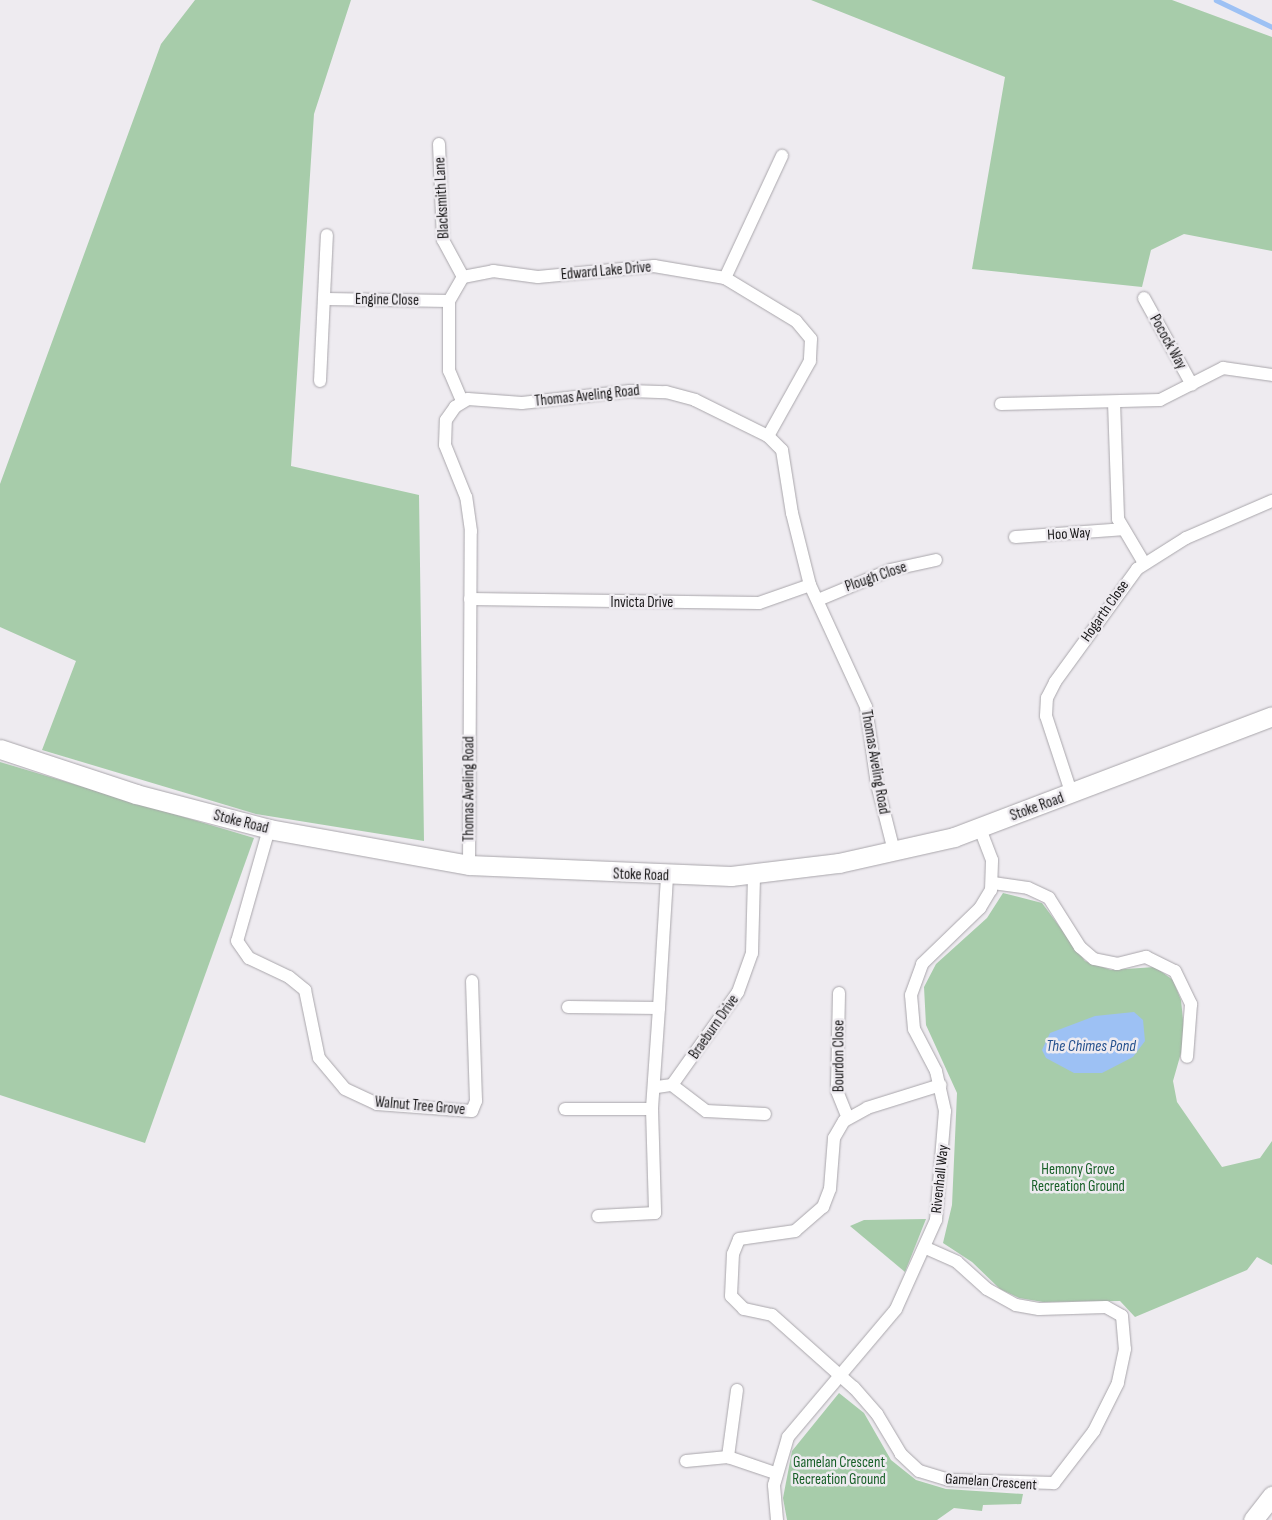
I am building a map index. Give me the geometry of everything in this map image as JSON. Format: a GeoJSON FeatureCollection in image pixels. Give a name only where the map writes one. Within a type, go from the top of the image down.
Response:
{"type":"FeatureCollection","features":[{"type":"Feature","properties":{"kind":"street","name":"Blacksmith Lane"},"geometry":{"type":"LineString","coordinates":[[439,144],[443,240],[463,277]]}},
{"type":"Feature","properties":{"kind":"street"},"geometry":{"type":"LineString","coordinates":[[725,278],[782,156]]}},
{"type":"Feature","properties":{"kind":"street"},"geometry":{"type":"LineString","coordinates":[[320,381],[326,298],[327,236]]}},
{"type":"Feature","properties":{"kind":"street","name":"Edward Lake Drive"},"geometry":{"type":"LineString","coordinates":[[463,277],[494,271],[538,277],[654,266],[725,278],[796,321],[814,344],[810,361],[768,436]]}},
{"type":"Feature","properties":{"kind":"street"},"geometry":{"type":"LineString","coordinates":[[462,401],[449,371],[448,301],[463,277]]}},
{"type":"Feature","properties":{"kind":"street","name":"Engine Close"},"geometry":{"type":"LineString","coordinates":[[326,298],[448,301]]}},
{"type":"Feature","properties":{"kind":"street","name":"Pocock Way"},"geometry":{"type":"LineString","coordinates":[[1144,298],[1192,385]]}},
{"type":"Feature","properties":{"kind":"street"},"geometry":{"type":"LineString","coordinates":[[1000,404],[1164,400],[1228,367],[1272,375]]}},
{"type":"Feature","properties":{"kind":"street","name":"Thomas Aveling Road"},"geometry":{"type":"LineString","coordinates":[[469,865],[469,512],[444,427],[462,401],[522,403],[614,391],[666,392],[694,400],[768,436],[786,457],[792,513],[810,585],[866,707],[877,784],[894,851]]}},
{"type":"Feature","properties":{"kind":"street"},"geometry":{"type":"LineString","coordinates":[[1114,402],[1117,509],[1123,529],[1144,563]]}},
{"type":"Feature","properties":{"kind":"street","name":"Hogarth Close"},"geometry":{"type":"LineString","coordinates":[[1072,795],[1047,720],[1048,694],[1128,578],[1144,563],[1203,530],[1272,501]]}},
{"type":"Feature","properties":{"kind":"street","name":"Hoo Way"},"geometry":{"type":"LineString","coordinates":[[1015,536],[1123,529]]}},
{"type":"Feature","properties":{"kind":"street","name":"Plough Close"},"geometry":{"type":"LineString","coordinates":[[818,600],[890,570],[936,560]]}},
{"type":"Feature","properties":{"kind":"street","name":"Invicta Drive"},"geometry":{"type":"LineString","coordinates":[[470,599],[750,603],[774,601],[810,585]]}},
{"type":"Feature","properties":{"kind":"street","name":"Stoke Road"},"geometry":{"type":"LineString","coordinates":[[0,748],[136,794],[269,829],[469,865],[667,876],[754,875],[894,851],[980,828],[1072,795],[1272,716]]}},
{"type":"Feature","properties":{"kind":"street"},"geometry":{"type":"LineString","coordinates":[[980,828],[992,860],[993,883],[1044,895],[1080,947],[1094,958],[1117,964],[1146,957],[1175,971],[1191,1004],[1187,1057]]}},
{"type":"Feature","properties":{"kind":"street","name":"Walnut Tree Grove"},"geometry":{"type":"LineString","coordinates":[[269,829],[238,941],[249,958],[289,977],[305,990],[317,1052],[345,1089],[377,1104],[472,1111],[476,1101],[472,982]]}},
{"type":"Feature","properties":{"kind":"street","name":"Braeburn Drive"},"geometry":{"type":"LineString","coordinates":[[672,1085],[731,1006],[746,972],[754,934],[754,875]]}},
{"type":"Feature","properties":{"kind":"street"},"geometry":{"type":"LineString","coordinates":[[598,1216],[655,1213],[652,1109],[657,1087],[659,1008],[667,876]]}},
{"type":"Feature","properties":{"kind":"street","name":"Rivenhall Way"},"geometry":{"type":"LineString","coordinates":[[777,1520],[775,1473],[788,1437],[896,1309],[926,1248],[938,1204],[945,1111],[941,1085],[914,1029],[910,1007],[913,984],[928,958],[987,899],[993,883]]}},
{"type":"Feature","properties":{"kind":"street","name":"Bourdon Close"},"geometry":{"type":"LineString","coordinates":[[839,993],[836,1091],[848,1118]]}},
{"type":"Feature","properties":{"kind":"street"},"geometry":{"type":"LineString","coordinates":[[568,1007],[659,1008]]}},
{"type":"Feature","properties":{"kind":"street"},"geometry":{"type":"LineString","coordinates":[[657,1087],[672,1085],[706,1111],[765,1114]]}},
{"type":"Feature","properties":{"kind":"street"},"geometry":{"type":"LineString","coordinates":[[848,1118],[941,1085]]}},
{"type":"Feature","properties":{"kind":"street"},"geometry":{"type":"LineString","coordinates":[[565,1109],[652,1109]]}},
{"type":"Feature","properties":{"kind":"street","name":"Gamelan Crescent"},"geometry":{"type":"LineString","coordinates":[[848,1118],[834,1138],[830,1188],[823,1207],[795,1231],[739,1239],[732,1254],[731,1292],[740,1307],[772,1315],[840,1376],[878,1414],[907,1461],[937,1478],[1048,1485],[1063,1476],[1094,1431],[1123,1365],[1125,1324],[1119,1312],[1106,1307],[1039,1309],[1016,1304],[987,1289],[957,1262],[926,1248]]}},
{"type":"Feature","properties":{"kind":"street"},"geometry":{"type":"LineString","coordinates":[[728,1457],[737,1390]]}},
{"type":"Feature","properties":{"kind":"street"},"geometry":{"type":"LineString","coordinates":[[686,1461],[728,1457],[775,1473]]}},
{"type":"Feature","properties":{"kind":"street"},"geometry":{"type":"LineString","coordinates":[[1253,1520],[1272,1496]]}},
{"type":"Feature","properties":{"kind":"green space"},"geometry":{"type":"Polygon","coordinates":[[[195,0],[351,0],[314,114],[291,466],[419,495],[424,841],[256,814],[42,750],[76,661],[0,627],[0,484],[161,44],[195,0]]]}},
{"type":"Feature","properties":{"kind":"green space"},"geometry":{"type":"Polygon","coordinates":[[[811,0],[1172,0],[1272,37],[1272,251],[1184,234],[1151,250],[1142,287],[972,269],[1005,77],[811,0]]]}},
{"type":"Feature","properties":{"kind":"green space"},"geometry":{"type":"Polygon","coordinates":[[[0,762],[254,838],[145,1143],[0,1095],[0,762]]]}},
{"type":"Feature","properties":{"kind":"green space","name":"Hemony Grove Recreation Ground"},"geometry":{"type":"Polygon","coordinates":[[[1003,893],[1042,903],[1085,961],[1111,970],[1155,967],[1173,980],[1181,1000],[1185,1039],[1173,1081],[1177,1102],[1222,1167],[1260,1158],[1272,1141],[1272,1265],[1257,1257],[1247,1270],[1135,1317],[1120,1301],[1043,1302],[1019,1298],[1000,1289],[972,1262],[943,1243],[952,1205],[957,1093],[926,1025],[924,987],[936,964],[987,918],[1003,893]]]}},
{"type":"Feature","properties":{"kind":"green space"},"geometry":{"type":"Polygon","coordinates":[[[926,1219],[905,1272],[850,1226],[864,1220],[926,1219]]]}},
{"type":"Feature","properties":{"kind":"green space","name":"Gamelan Crescent Recreation Ground"},"geometry":{"type":"Polygon","coordinates":[[[839,1393],[864,1413],[891,1460],[916,1480],[946,1489],[1023,1494],[1021,1504],[983,1505],[982,1511],[954,1508],[937,1520],[787,1520],[783,1498],[792,1451],[839,1393]]]}},
{"type":"Feature","properties":{"kind":"water","name":"The Chimes Pond"},"geometry":{"type":"Polygon","coordinates":[[[1134,1012],[1143,1020],[1145,1041],[1133,1057],[1102,1073],[1074,1073],[1046,1058],[1042,1050],[1050,1033],[1095,1016],[1134,1012]]]}},
{"type":"Feature","properties":{"kind":"waterway"},"geometry":{"type":"LineString","coordinates":[[1216,0],[1272,27]]}}]}
